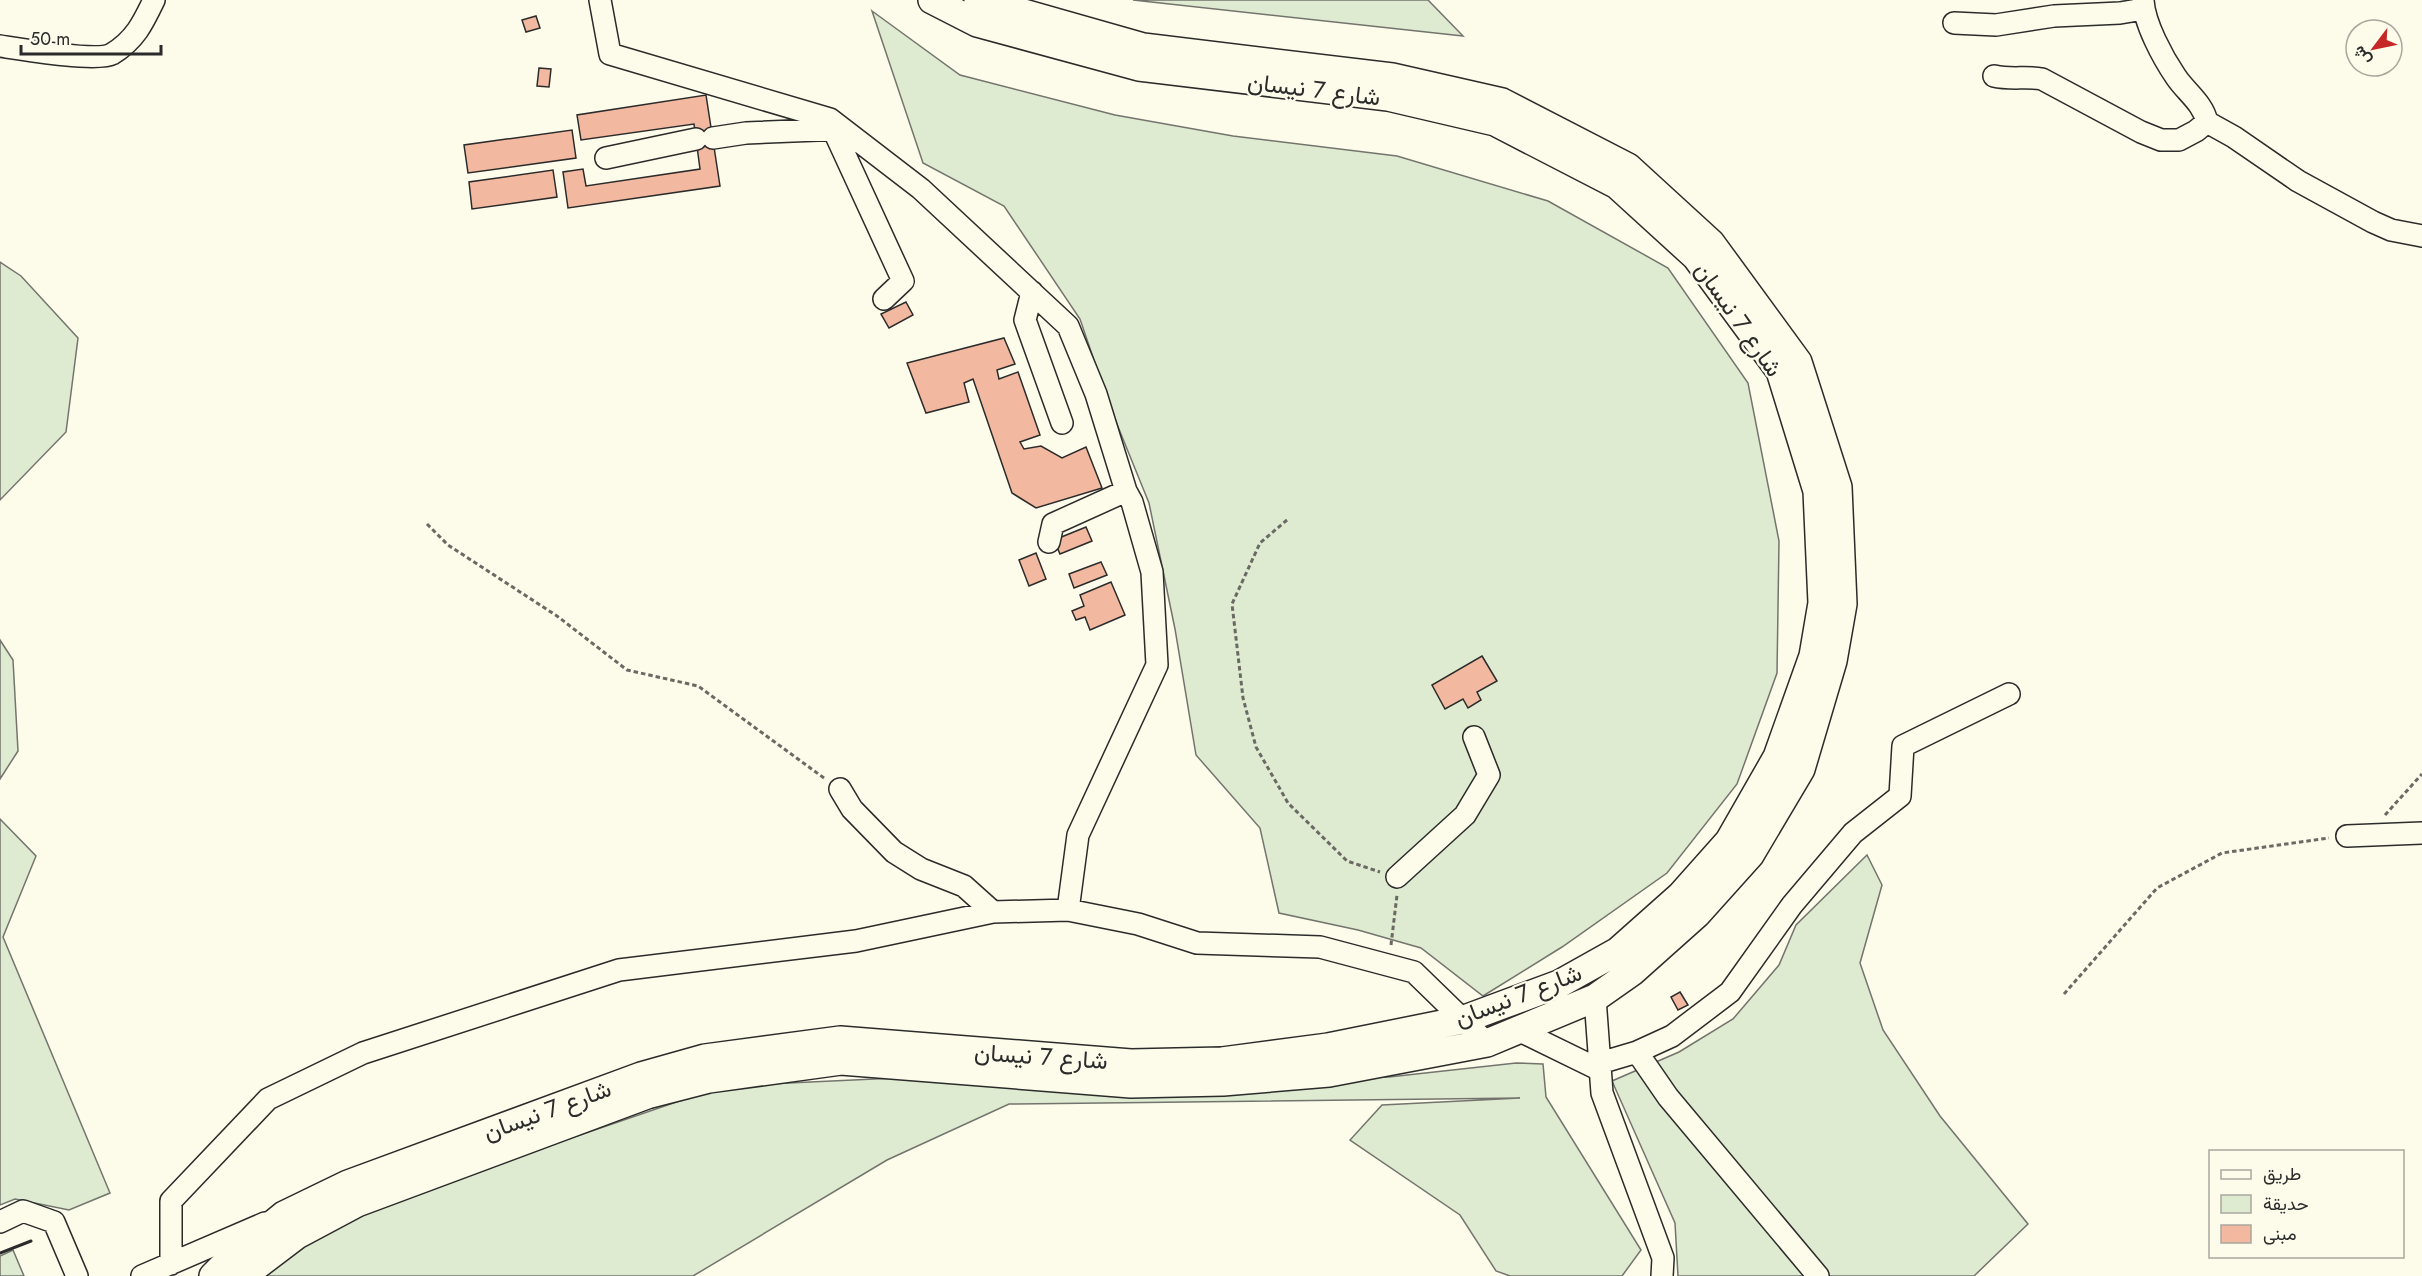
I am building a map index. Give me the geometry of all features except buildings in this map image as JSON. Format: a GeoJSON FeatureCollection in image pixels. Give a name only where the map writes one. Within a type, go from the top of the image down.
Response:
{"type":"FeatureCollection","features":[{"type":"Feature","properties":{"kind":"main road","name":"شارع 7 نيسان"},"geometry":{"type":"LineString","coordinates":[[213,1276],[231,1258],[284,1215],[348,1184],[641,1076],[705,1058],[840,1040],[1131,1063],[1222,1061],[1328,1047],[1462,1020],[1559,984],[1618,951],[1681,895],[1729,841],[1777,758],[1813,656],[1822,603],[1817,491],[1780,371],[1696,257],[1617,185],[1495,122],[1388,97],[1139,67],[977,23],[932,0]]}},
{"type":"Feature","properties":{"kind":"main road","name":"شارع 7 نيسان"},"geometry":{"type":"LineString","coordinates":[[243,1276],[297,1235],[357,1203],[647,1095],[709,1079],[841,1061],[1131,1084],[1223,1082],[1329,1073],[1487,1043],[1595,998],[1632,972],[1697,915],[1750,855],[1801,769],[1833,661],[1843,604],[1838,487],[1798,362],[1711,243],[1628,167],[1502,102],[1392,77],[1143,47],[978,0]]}},
{"type":"Feature","properties":{"kind":"street"},"geometry":{"type":"LineString","coordinates":[[0,46],[59,55],[110,55],[140,31],[154,0]]}},
{"type":"Feature","properties":{"kind":"street"},"geometry":{"type":"LineString","coordinates":[[600,0],[610,54],[831,119],[838,129],[903,281],[884,298]]}},
{"type":"Feature","properties":{"kind":"street"},"geometry":{"type":"LineString","coordinates":[[1954,23],[1996,25],[2054,16],[2120,13],[2143,4],[2161,52],[2175,76],[2204,110],[2206,122]]}},
{"type":"Feature","properties":{"kind":"street"},"geometry":{"type":"LineString","coordinates":[[1994,76],[2007,80],[2028,76],[2042,79],[2141,132],[2161,140],[2179,140],[2196,131],[2206,122]]}},
{"type":"Feature","properties":{"kind":"street"},"geometry":{"type":"LineString","coordinates":[[2206,122],[2242,142],[2298,181],[2373,222],[2391,230],[2422,236]]}},
{"type":"Feature","properties":{"kind":"street"},"geometry":{"type":"LineString","coordinates":[[606,158],[746,133],[838,129],[921,189],[1068,326],[1096,394],[1126,491],[1132,502],[1152,572],[1157,665],[1078,835],[1068,910]]}},
{"type":"Feature","properties":{"kind":"street"},"geometry":{"type":"LineString","coordinates":[[1032,292],[1025,320],[1062,423]]}},
{"type":"Feature","properties":{"kind":"street"},"geometry":{"type":"LineString","coordinates":[[1049,542],[1053,524],[1126,491]]}},
{"type":"Feature","properties":{"kind":"street"},"geometry":{"type":"LineString","coordinates":[[1518,1030],[1600,1066],[1672,1036],[1730,992],[1792,905],[1853,833],[1900,796],[1903,746],[2009,694]]}},
{"type":"Feature","properties":{"kind":"street"},"geometry":{"type":"LineString","coordinates":[[1397,878],[1465,815],[1489,775],[1474,738]]}},
{"type":"Feature","properties":{"kind":"street"},"geometry":{"type":"LineString","coordinates":[[840,789],[852,809],[894,852],[921,868],[964,886],[993,912]]}},
{"type":"Feature","properties":{"kind":"street"},"geometry":{"type":"LineString","coordinates":[[2347,836],[2422,833]]}},
{"type":"Feature","properties":{"kind":"street"},"geometry":{"type":"LineString","coordinates":[[171,1264],[171,1201],[268,1099],[363,1053],[619,970],[856,941],[993,912],[1068,910],[1138,924],[1197,942],[1320,947],[1414,972],[1487,1043]]}},
{"type":"Feature","properties":{"kind":"street"},"geometry":{"type":"LineString","coordinates":[[1595,998],[1602,1093],[1664,1258],[1662,1276]]}},
{"type":"Feature","properties":{"kind":"street"},"geometry":{"type":"LineString","coordinates":[[1637,1052],[1668,1097],[1818,1276]]}},
{"type":"Feature","properties":{"kind":"street"},"geometry":{"type":"LineString","coordinates":[[0,1222],[23,1211],[54,1222],[77,1276]]}},
{"type":"Feature","properties":{"kind":"street"},"geometry":{"type":"LineString","coordinates":[[142,1276],[284,1215]]}},
{"type":"Feature","properties":{"kind":"path"},"geometry":{"type":"LineString","coordinates":[[1287,520],[1260,543],[1232,604],[1243,698],[1256,747],[1288,802],[1347,861],[1397,878],[1397,901],[1388,965]]}},
{"type":"Feature","properties":{"kind":"path"},"geometry":{"type":"LineString","coordinates":[[427,524],[448,545],[557,616],[627,670],[699,686],[840,789]]}},
{"type":"Feature","properties":{"kind":"path"},"geometry":{"type":"LineString","coordinates":[[2384,816],[2422,774]]}},
{"type":"Feature","properties":{"kind":"path"},"geometry":{"type":"LineString","coordinates":[[2064,994],[2157,888],[2222,853],[2347,836]]}},
{"type":"Feature","properties":{"kind":"green space"},"geometry":{"type":"Polygon","coordinates":[[[1133,0],[1428,0],[1463,36],[1133,0]]]}},
{"type":"Feature","properties":{"kind":"green space"},"geometry":{"type":"Polygon","coordinates":[[[872,11],[960,75],[1115,115],[1233,136],[1397,156],[1548,201],[1668,268],[1748,383],[1779,541],[1777,673],[1737,784],[1667,873],[1562,947],[1483,996],[1421,948],[1358,930],[1279,913],[1260,828],[1196,755],[1175,629],[1149,503],[1110,407],[1080,319],[1004,206],[923,163],[872,11]]]}},
{"type":"Feature","properties":{"kind":"green space"},"geometry":{"type":"Polygon","coordinates":[[[0,262],[21,276],[78,338],[66,432],[0,500],[0,262]]]}},
{"type":"Feature","properties":{"kind":"green space"},"geometry":{"type":"Polygon","coordinates":[[[0,640],[13,660],[18,751],[0,779],[0,640]]]}},
{"type":"Feature","properties":{"kind":"green space"},"geometry":{"type":"Polygon","coordinates":[[[0,819],[36,856],[3,937],[110,1193],[69,1210],[15,1199],[0,1205],[0,819]]]}},
{"type":"Feature","properties":{"kind":"green space"},"geometry":{"type":"Polygon","coordinates":[[[1867,855],[1882,885],[1860,963],[1883,1030],[1940,1116],[2028,1224],[1974,1276],[1678,1276],[1675,1223],[1612,1081],[1679,1052],[1733,1019],[1779,965],[1796,925],[1867,855]]]}},
{"type":"Feature","properties":{"kind":"green space"},"geometry":{"type":"Polygon","coordinates":[[[1516,1063],[1543,1064],[1546,1097],[1641,1250],[1622,1276],[1510,1276],[1496,1271],[1460,1215],[1350,1140],[1382,1105],[1520,1098],[1009,1104],[887,1160],[693,1276],[198,1276],[490,1166],[723,1086],[982,1074],[1178,1083],[1389,1077],[1516,1063]]]}},
{"type":"Feature","properties":{"kind":"green space"},"geometry":{"type":"Polygon","coordinates":[[[13,1250],[24,1276],[0,1276],[0,1256],[13,1250]]]}},
{"type":"Feature","properties":{"kind":"wall"},"geometry":{"type":"LineString","coordinates":[[0,1253],[31,1241]]}}]}
